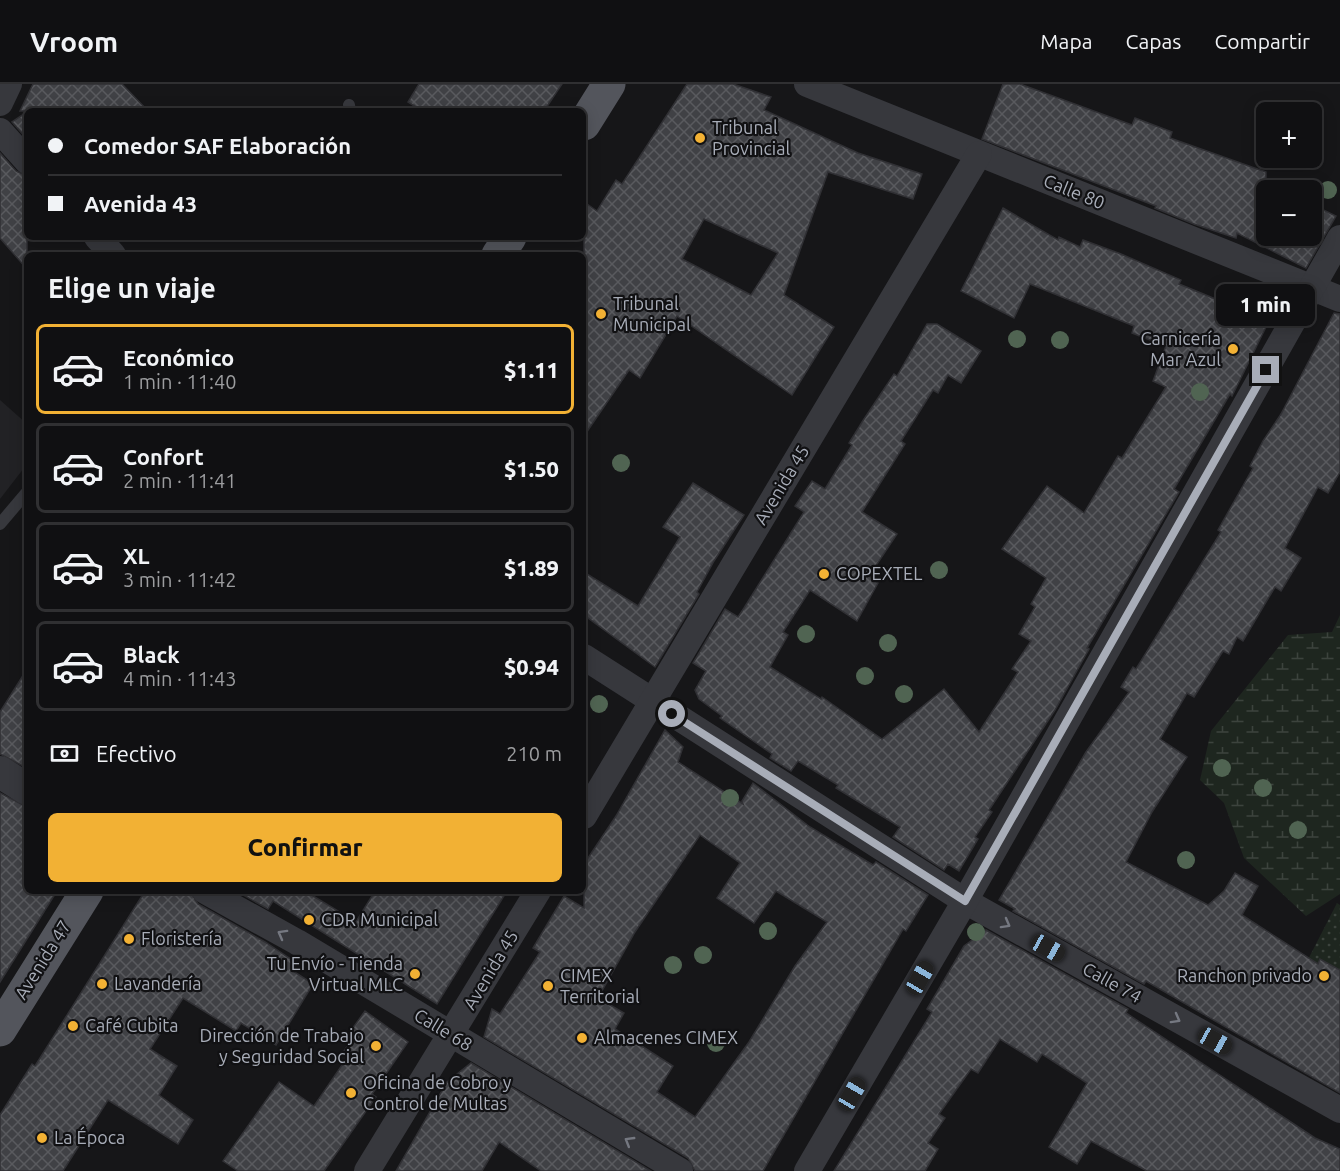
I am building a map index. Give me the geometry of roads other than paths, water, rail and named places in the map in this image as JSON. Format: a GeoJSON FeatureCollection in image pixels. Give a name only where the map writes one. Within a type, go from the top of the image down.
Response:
{"type":"FeatureCollection","features":[{"type":"Feature","properties":{"kind":"main road"},"geometry":{"type":"LineString","coordinates":[[586,121],[609,84]]}},
{"type":"Feature","properties":{"kind":"main road","name":"Avenida 47"},"geometry":{"type":"LineString","coordinates":[[0,1030],[85,894]]}},
{"type":"Feature","properties":{"kind":"street"},"geometry":{"type":"LineString","coordinates":[[0,103],[9,84]]}},
{"type":"Feature","properties":{"kind":"street","name":"Calle 80"},"geometry":{"type":"LineString","coordinates":[[807,84],[1340,299]]}},
{"type":"Feature","properties":{"kind":"street"},"geometry":{"type":"LineString","coordinates":[[0,131],[24,158]]}},
{"type":"Feature","properties":{"kind":"street","name":"Avenida 45"},"geometry":{"type":"LineString","coordinates":[[586,813],[979,153]]}},
{"type":"Feature","properties":{"kind":"street"},"geometry":{"type":"LineString","coordinates":[[807,1171],[965,901],[1340,238]]}},
{"type":"Feature","properties":{"kind":"street"},"geometry":{"type":"LineString","coordinates":[[100,240],[110,252]]}},
{"type":"Feature","properties":{"kind":"street","name":"Calle 74"},"geometry":{"type":"LineString","coordinates":[[586,658],[965,901],[1340,1110]]}},
{"type":"Feature","properties":{"kind":"street"},"geometry":{"type":"LineString","coordinates":[[0,772],[24,787]]}},
{"type":"Feature","properties":{"kind":"street","name":"Calle 68"},"geometry":{"type":"LineString","coordinates":[[210,894],[297,942],[680,1171]]}},
{"type":"Feature","properties":{"kind":"street","name":"Avenida 45"},"geometry":{"type":"LineString","coordinates":[[367,1171],[536,894]]}},
{"type":"Feature","properties":{"kind":"lane"},"geometry":{"type":"LineString","coordinates":[[0,524],[24,496]]}},
{"type":"Feature","properties":{"kind":"place","name":"Tribunal Provincial"},"geometry":{"type":"Point","coordinates":[700,138]}},
{"type":"Feature","properties":{"kind":"place","name":"Tribunal Municipal"},"geometry":{"type":"Point","coordinates":[601,314]}},
{"type":"Feature","properties":{"kind":"place","name":"Carnicería Mar Azul"},"geometry":{"type":"Point","coordinates":[1233,349]}},
{"type":"Feature","properties":{"kind":"place","name":"COPEXTEL"},"geometry":{"type":"Point","coordinates":[824,574]}},
{"type":"Feature","properties":{"kind":"place","name":"CDR Municipal"},"geometry":{"type":"Point","coordinates":[309,920]}},
{"type":"Feature","properties":{"kind":"place","name":"Floristería"},"geometry":{"type":"Point","coordinates":[129,939]}},
{"type":"Feature","properties":{"kind":"place","name":"Tu Envío - Tienda Virtual MLC"},"geometry":{"type":"Point","coordinates":[415,974]}},
{"type":"Feature","properties":{"kind":"place","name":"Ranchon privado"},"geometry":{"type":"Point","coordinates":[1324,976]}},
{"type":"Feature","properties":{"kind":"place","name":"Lavandería"},"geometry":{"type":"Point","coordinates":[102,984]}},
{"type":"Feature","properties":{"kind":"place","name":"CIMEX Territorial"},"geometry":{"type":"Point","coordinates":[548,986]}},
{"type":"Feature","properties":{"kind":"place","name":"Café Cubita"},"geometry":{"type":"Point","coordinates":[73,1026]}},
{"type":"Feature","properties":{"kind":"place","name":"Almacenes CIMEX"},"geometry":{"type":"Point","coordinates":[582,1038]}},
{"type":"Feature","properties":{"kind":"place","name":"Dirección de Trabajo y Seguridad Social"},"geometry":{"type":"Point","coordinates":[376,1046]}},
{"type":"Feature","properties":{"kind":"place","name":"Oficina de Cobro y Control de Multas"},"geometry":{"type":"Point","coordinates":[351,1093]}},
{"type":"Feature","properties":{"kind":"place","name":"La Época"},"geometry":{"type":"Point","coordinates":[42,1138]}}]}
